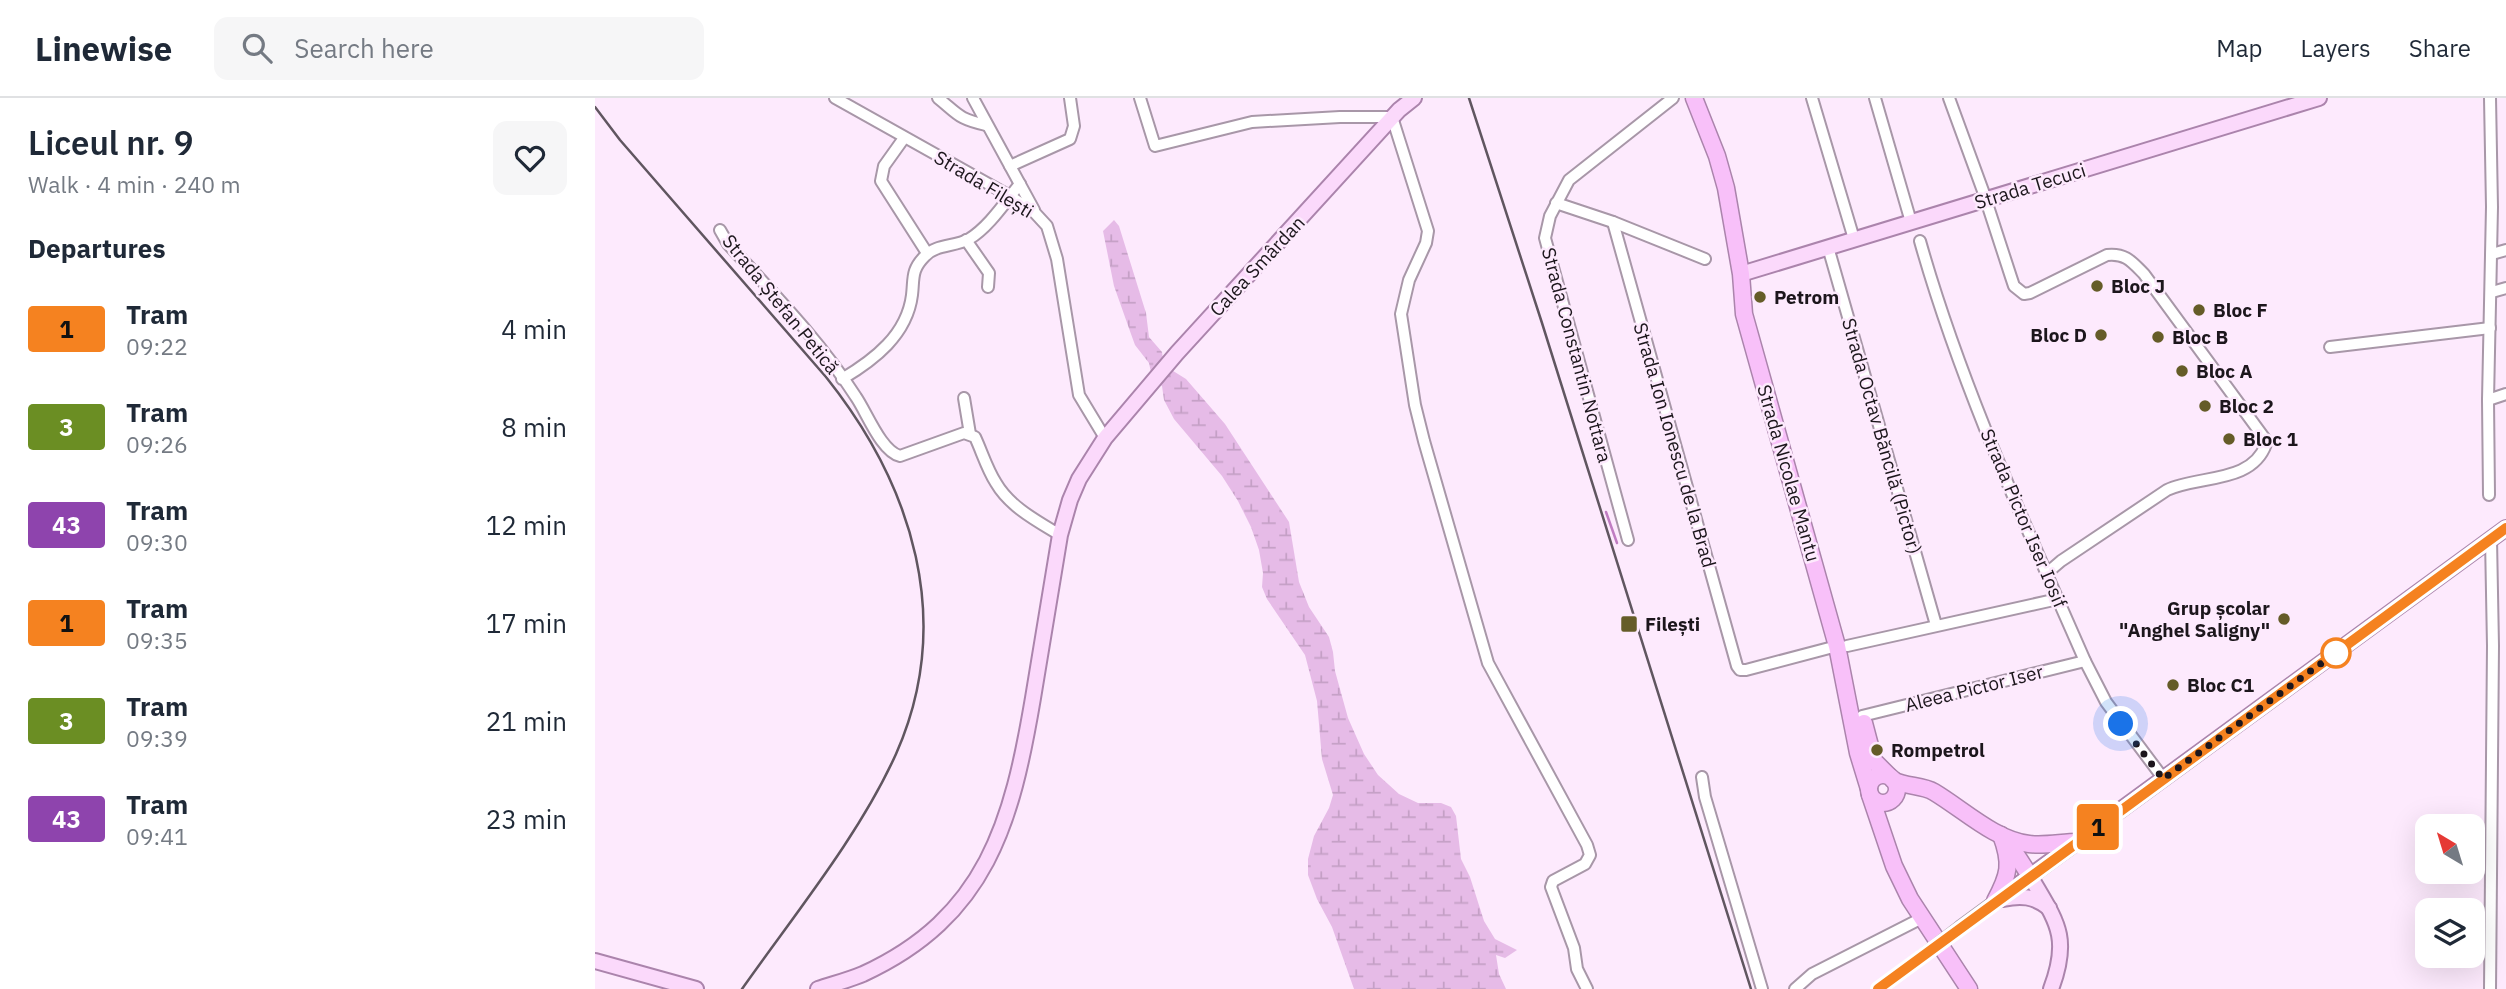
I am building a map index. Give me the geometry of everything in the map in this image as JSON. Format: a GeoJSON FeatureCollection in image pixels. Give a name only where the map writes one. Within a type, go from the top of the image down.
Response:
{"type":"FeatureCollection","features":[{"type":"Feature","properties":{"kind":"highway"},"geometry":{"type":"LineString","coordinates":[[1694,98],[1717,156],[1730,206],[1741,274],[1761,332],[1874,761],[1892,788]]}},
{"type":"Feature","properties":{"kind":"highway"},"geometry":{"type":"LineString","coordinates":[[1842,646],[1858,753],[1883,833],[1902,882],[1922,918],[1969,989]]}},
{"type":"Feature","properties":{"kind":"highway"},"geometry":{"type":"LineString","coordinates":[[1869,792],[1875,777],[1879,775],[1892,788]]}},
{"type":"Feature","properties":{"kind":"highway"},"geometry":{"type":"LineString","coordinates":[[1869,792],[1877,801],[1892,788],[1902,784],[1928,789],[2001,835],[2030,844],[2078,842]]}},
{"type":"Feature","properties":{"kind":"highway"},"geometry":{"type":"LineString","coordinates":[[1883,833],[1885,810],[1892,788]]}},
{"type":"Feature","properties":{"kind":"highway"},"geometry":{"type":"LineString","coordinates":[[2001,835],[2030,876]]}},
{"type":"Feature","properties":{"kind":"highway"},"geometry":{"type":"LineString","coordinates":[[1995,901],[2006,879],[2009,865],[2001,835]]}},
{"type":"Feature","properties":{"kind":"main road","name":"Calea Smârdan"},"geometry":{"type":"LineString","coordinates":[[818,989],[862,974],[910,948],[955,908],[981,873],[1008,816],[1023,754],[1060,535],[1079,479],[1105,438],[1177,353],[1392,117],[1414,98]]}},
{"type":"Feature","properties":{"kind":"main road","name":"Strada Tecuci"},"geometry":{"type":"LineString","coordinates":[[1741,274],[2319,98]]}},
{"type":"Feature","properties":{"kind":"main road"},"geometry":{"type":"LineString","coordinates":[[1995,901],[2506,528]]}},
{"type":"Feature","properties":{"kind":"main road"},"geometry":{"type":"LineString","coordinates":[[2030,876],[2058,928],[2062,950],[2051,989]]}},
{"type":"Feature","properties":{"kind":"main road"},"geometry":{"type":"LineString","coordinates":[[1995,901],[2026,896],[2041,901],[2050,909]]}},
{"type":"Feature","properties":{"kind":"main road"},"geometry":{"type":"LineString","coordinates":[[595,961],[696,989]]}},
{"type":"Feature","properties":{"kind":"street","name":"Strada Filești"},"geometry":{"type":"LineString","coordinates":[[835,98],[1035,212],[1047,226],[1057,259],[1079,395],[1105,438]]}},
{"type":"Feature","properties":{"kind":"street"},"geometry":{"type":"LineString","coordinates":[[938,98],[957,116],[986,125]]}},
{"type":"Feature","properties":{"kind":"street"},"geometry":{"type":"LineString","coordinates":[[973,98],[1035,212]]}},
{"type":"Feature","properties":{"kind":"street"},"geometry":{"type":"LineString","coordinates":[[1010,166],[1070,139],[1074,126],[1070,98]]}},
{"type":"Feature","properties":{"kind":"street"},"geometry":{"type":"LineString","coordinates":[[1140,98],[1155,146],[1252,122],[1392,117],[1428,230],[1426,243],[1409,280],[1401,314],[1415,405],[1450,539],[1488,663],[1590,855],[1585,864],[1553,881],[1551,887],[1574,948],[1577,970],[1587,989]]}},
{"type":"Feature","properties":{"kind":"street","name":"Strada Constantin Nottara"},"geometry":{"type":"LineString","coordinates":[[1628,540],[1589,393],[1547,251],[1546,226],[1569,180],[1673,98]]}},
{"type":"Feature","properties":{"kind":"street"},"geometry":{"type":"LineString","coordinates":[[1701,98],[1717,156]]}},
{"type":"Feature","properties":{"kind":"street"},"geometry":{"type":"LineString","coordinates":[[1812,98],[1854,239]]}},
{"type":"Feature","properties":{"kind":"street"},"geometry":{"type":"LineString","coordinates":[[1875,98],[1911,222]]}},
{"type":"Feature","properties":{"kind":"street"},"geometry":{"type":"LineString","coordinates":[[1949,98],[2014,286],[2024,294],[2107,255],[2118,254],[2126,257],[2144,274],[2265,439],[2266,444],[2261,454],[2238,472],[2180,484],[2167,490],[2047,573]]}},
{"type":"Feature","properties":{"kind":"street"},"geometry":{"type":"LineString","coordinates":[[2489,495],[2492,292],[2490,98]]}},
{"type":"Feature","properties":{"kind":"street"},"geometry":{"type":"LineString","coordinates":[[904,138],[884,166],[881,181],[927,253],[966,240],[984,226],[1020,184]]}},
{"type":"Feature","properties":{"kind":"street"},"geometry":{"type":"LineString","coordinates":[[1556,203],[1613,222],[1705,259]]}},
{"type":"Feature","properties":{"kind":"street","name":"Strada Ion Ionescu de la Brad"},"geometry":{"type":"LineString","coordinates":[[1613,222],[1738,668],[1747,670],[1842,646]]}},
{"type":"Feature","properties":{"kind":"street","name":"Strada Ștefan Petică"},"geometry":{"type":"LineString","coordinates":[[720,230],[728,244],[813,339],[855,395],[888,450],[895,455],[906,454],[964,433],[970,434]]}},
{"type":"Feature","properties":{"kind":"street"},"geometry":{"type":"LineString","coordinates":[[966,240],[989,273],[988,286]]}},
{"type":"Feature","properties":{"kind":"street","name":"Strada Pictor Iser Iosif"},"geometry":{"type":"LineString","coordinates":[[1920,241],[1934,293],[1965,380],[2085,661],[2106,702],[2163,779]]}},
{"type":"Feature","properties":{"kind":"street","name":"Strada Octav Băncilă (Pictor)"},"geometry":{"type":"LineString","coordinates":[[1828,247],[1936,625]]}},
{"type":"Feature","properties":{"kind":"street"},"geometry":{"type":"LineString","coordinates":[[2492,254],[2506,250]]}},
{"type":"Feature","properties":{"kind":"street","name":"Strada Ștefan Petică"},"geometry":{"type":"LineString","coordinates":[[842,379],[887,347],[909,308],[915,268],[927,253]]}},
{"type":"Feature","properties":{"kind":"street"},"geometry":{"type":"LineString","coordinates":[[2492,292],[2506,288]]}},
{"type":"Feature","properties":{"kind":"street"},"geometry":{"type":"LineString","coordinates":[[2330,347],[2490,328]]}},
{"type":"Feature","properties":{"kind":"street"},"geometry":{"type":"LineString","coordinates":[[2489,400],[2506,394]]}},
{"type":"Feature","properties":{"kind":"street"},"geometry":{"type":"LineString","coordinates":[[964,398],[970,434],[975,437],[993,480],[1004,495],[1027,515],[1060,535]]}},
{"type":"Feature","properties":{"kind":"street"},"geometry":{"type":"LineString","coordinates":[[2490,989],[2493,646],[2491,539]]}},
{"type":"Feature","properties":{"kind":"street"},"geometry":{"type":"LineString","coordinates":[[1842,646],[2058,599]]}},
{"type":"Feature","properties":{"kind":"street","name":"Aleea Pictor Iser"},"geometry":{"type":"LineString","coordinates":[[1862,716],[2085,661]]}},
{"type":"Feature","properties":{"kind":"street"},"geometry":{"type":"LineString","coordinates":[[1702,777],[1705,797],[1762,989]]}},
{"type":"Feature","properties":{"kind":"street"},"geometry":{"type":"LineString","coordinates":[[1878,989],[1995,901]]}},
{"type":"Feature","properties":{"kind":"street"},"geometry":{"type":"LineString","coordinates":[[1795,989],[1812,974],[1922,918]]}},
{"type":"Feature","properties":{"kind":"green space"},"geometry":{"type":"Polygon","coordinates":[[[1114,220],[1119,226],[1146,313],[1149,337],[1162,352],[1163,360],[1170,369],[1186,379],[1225,424],[1289,522],[1299,582],[1309,607],[1329,637],[1348,718],[1364,754],[1378,775],[1399,794],[1418,803],[1441,803],[1451,807],[1456,816],[1461,859],[1470,877],[1484,921],[1495,939],[1517,950],[1505,958],[1496,955],[1499,974],[1506,989],[1354,989],[1332,927],[1308,875],[1308,859],[1314,836],[1333,795],[1322,759],[1317,701],[1305,655],[1267,599],[1262,587],[1263,573],[1259,550],[1238,501],[1222,476],[1174,419],[1164,400],[1162,386],[1152,377],[1149,363],[1135,345],[1114,286],[1103,231],[1114,220]]]}},
{"type":"Feature","properties":{"kind":"waterway"},"geometry":{"type":"LineString","coordinates":[[1606,512],[1617,543]]}},
{"type":"Feature","properties":{"kind":"railway"},"geometry":{"type":"LineString","coordinates":[[1469,98],[1751,989]]}},
{"type":"Feature","properties":{"kind":"railway"},"geometry":{"type":"LineString","coordinates":[[595,107],[620,140],[826,377],[856,419],[882,463],[902,509],[916,556],[923,605],[922,654],[913,704],[896,754],[845,845],[742,989]]}},
{"type":"Feature","properties":{"kind":"tram line","name":"1"},"geometry":{"type":"LineString","coordinates":[[1878,989],[2506,528]]}},
{"type":"Feature","properties":{"kind":"place","name":"Bloc J"},"geometry":{"type":"Point","coordinates":[2097,286]}},
{"type":"Feature","properties":{"kind":"place","name":"Petrom"},"geometry":{"type":"Point","coordinates":[1760,297]}},
{"type":"Feature","properties":{"kind":"place","name":"Bloc F"},"geometry":{"type":"Point","coordinates":[2199,310]}},
{"type":"Feature","properties":{"kind":"place","name":"Bloc D"},"geometry":{"type":"Point","coordinates":[2101,335]}},
{"type":"Feature","properties":{"kind":"place","name":"Bloc B"},"geometry":{"type":"Point","coordinates":[2158,337]}},
{"type":"Feature","properties":{"kind":"place","name":"Bloc A"},"geometry":{"type":"Point","coordinates":[2182,371]}},
{"type":"Feature","properties":{"kind":"place","name":"Bloc 2"},"geometry":{"type":"Point","coordinates":[2205,406]}},
{"type":"Feature","properties":{"kind":"place","name":"Bloc 1"},"geometry":{"type":"Point","coordinates":[2229,439]}},
{"type":"Feature","properties":{"kind":"place","name":"Grup școlar \"Anghel Saligny\""},"geometry":{"type":"Point","coordinates":[2284,619]}},
{"type":"Feature","properties":{"kind":"place","name":"Filești"},"geometry":{"type":"Point","coordinates":[1629,624]}},
{"type":"Feature","properties":{"kind":"place","name":"Bloc C1"},"geometry":{"type":"Point","coordinates":[2173,685]}},
{"type":"Feature","properties":{"kind":"place","name":"Rompetrol"},"geometry":{"type":"Point","coordinates":[1877,750]}},
{"type":"Feature","properties":{"kind":"route"},"geometry":{"type":"LineString","coordinates":[[2121,724],[2163,779],[2338,651],[2336,653]]}}]}
